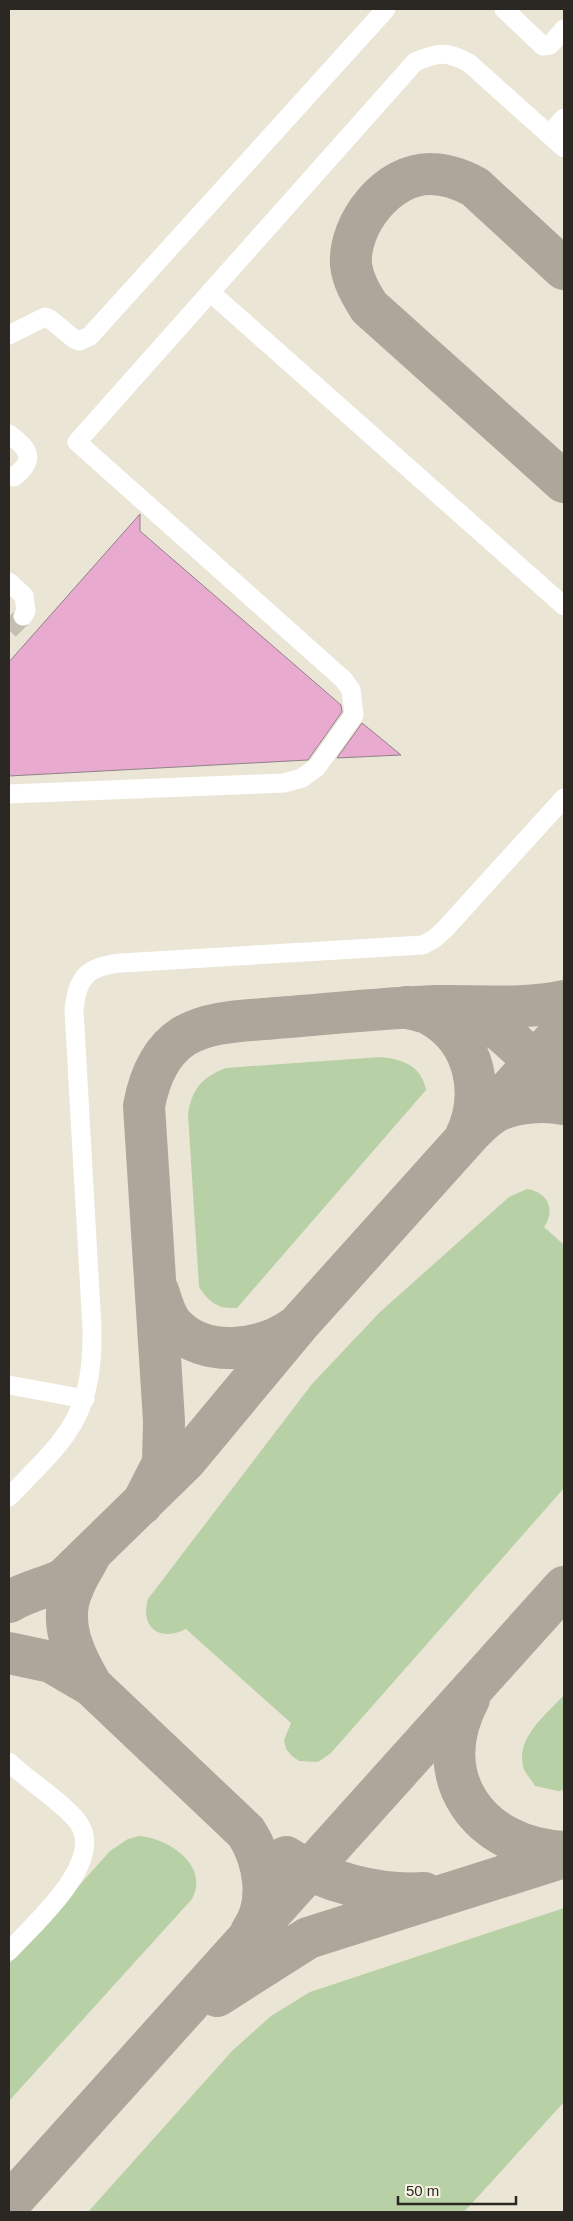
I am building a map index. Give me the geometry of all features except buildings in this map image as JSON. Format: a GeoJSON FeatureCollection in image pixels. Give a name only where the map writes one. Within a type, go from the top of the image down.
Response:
{"type":"FeatureCollection","features":[{"type":"Feature","properties":{"kind":"lane"},"geometry":{"type":"LineString","coordinates":[[9,335],[45,317],[74,339],[79,341],[90,336],[386,9]]}},
{"type":"Feature","properties":{"kind":"lane"},"geometry":{"type":"LineString","coordinates":[[504,9],[544,46],[550,45],[564,29]]}},
{"type":"Feature","properties":{"kind":"lane"},"geometry":{"type":"LineString","coordinates":[[9,794],[284,783],[302,778],[317,767],[354,715],[351,690],[344,680],[77,442],[415,62],[433,54],[453,54],[469,63],[564,148]]}},
{"type":"Feature","properties":{"kind":"lane"},"geometry":{"type":"LineString","coordinates":[[549,134],[564,118]]}},
{"type":"Feature","properties":{"kind":"lane"},"geometry":{"type":"LineString","coordinates":[[210,292],[564,606]]}},
{"type":"Feature","properties":{"kind":"lane"},"geometry":{"type":"LineString","coordinates":[[9,434],[26,447],[28,452],[26,461],[18,474],[14,477],[9,476]]}},
{"type":"Feature","properties":{"kind":"lane"},"geometry":{"type":"LineString","coordinates":[[9,582],[24,596],[26,611],[23,616]]}},
{"type":"Feature","properties":{"kind":"lane"},"geometry":{"type":"LineString","coordinates":[[9,1497],[64,1437],[77,1418],[85,1399],[91,1368],[92,1329],[74,1010],[76,993],[87,973],[108,964],[423,945],[434,939],[445,929],[564,798]]}},
{"type":"Feature","properties":{"kind":"lane"},"geometry":{"type":"LineString","coordinates":[[9,1385],[85,1399]]}},
{"type":"Feature","properties":{"kind":"lane"},"geometry":{"type":"LineString","coordinates":[[9,1762],[78,1822],[84,1840],[81,1858],[72,1879],[9,1951]]}},
{"type":"Feature","properties":{"kind":"green space"},"geometry":{"type":"Polygon","coordinates":[[[381,1057],[410,1065],[420,1075],[426,1090],[237,1308],[215,1304],[199,1287],[188,1114],[195,1091],[210,1075],[226,1068],[381,1057]]]}},
{"type":"Feature","properties":{"kind":"green space"},"geometry":{"type":"Polygon","coordinates":[[[527,1189],[545,1198],[548,1203],[549,1214],[548,1221],[544,1227],[564,1245],[564,1488],[331,1753],[318,1762],[299,1761],[286,1749],[284,1740],[291,1723],[186,1629],[168,1634],[154,1630],[149,1625],[147,1618],[148,1599],[312,1384],[380,1312],[509,1197],[527,1189]]]}},
{"type":"Feature","properties":{"kind":"green space"},"geometry":{"type":"Polygon","coordinates":[[[564,1695],[564,1790],[558,1791],[535,1786],[526,1774],[522,1755],[524,1745],[534,1727],[564,1695]]]}},
{"type":"Feature","properties":{"kind":"green space"},"geometry":{"type":"Polygon","coordinates":[[[139,1836],[151,1838],[174,1848],[191,1865],[196,1876],[196,1887],[192,1899],[9,2101],[9,1964],[110,1851],[128,1839],[139,1836]]]}},
{"type":"Feature","properties":{"kind":"green space"},"geometry":{"type":"Polygon","coordinates":[[[564,1908],[564,2102],[464,2212],[88,2212],[232,2051],[271,2016],[310,1992],[564,1908]]]}},
{"type":"Feature","properties":{"kind":"taxiway"},"geometry":{"type":"LineString","coordinates":[[564,269],[475,187],[454,178],[437,174],[415,176],[400,182],[374,204],[356,233],[351,265],[360,292],[369,307],[564,482]]}},
{"type":"Feature","properties":{"kind":"taxiway"},"geometry":{"type":"LineString","coordinates":[[142,1504],[163,1463],[164,1421],[144,1106],[152,1076],[168,1050],[184,1036],[206,1027],[229,1022],[396,1008],[517,1006],[564,1001]]}},
{"type":"Feature","properties":{"kind":"taxiway"},"geometry":{"type":"LineString","coordinates":[[406,1007],[431,1015],[446,1026],[458,1039],[467,1054],[473,1070],[475,1104],[465,1138],[487,1117],[511,1106],[547,1102],[564,1104]]}},
{"type":"Feature","properties":{"kind":"taxiway"},"geometry":{"type":"LineString","coordinates":[[453,1008],[467,1011],[495,1026],[555,1083]]}},
{"type":"Feature","properties":{"kind":"taxiway"},"geometry":{"type":"LineString","coordinates":[[9,1602],[64,1579],[185,1461],[298,1325],[564,1029]]}},
{"type":"Feature","properties":{"kind":"taxiway"},"geometry":{"type":"LineString","coordinates":[[158,1291],[168,1318],[174,1326],[186,1337],[201,1343],[216,1347],[233,1348],[249,1346],[266,1342],[294,1328]]}},
{"type":"Feature","properties":{"kind":"taxiway"},"geometry":{"type":"LineString","coordinates":[[89,1557],[73,1588],[69,1601],[67,1626],[74,1651],[92,1686]]}},
{"type":"Feature","properties":{"kind":"taxiway"},"geometry":{"type":"LineString","coordinates":[[9,2204],[564,1587]]}},
{"type":"Feature","properties":{"kind":"taxiway"},"geometry":{"type":"LineString","coordinates":[[9,1653],[51,1662],[92,1686],[246,1832],[257,1855],[263,1882],[262,1908],[258,1921],[251,1932]]}},
{"type":"Feature","properties":{"kind":"taxiway"},"geometry":{"type":"LineString","coordinates":[[469,1699],[458,1728],[454,1756],[458,1781],[469,1804],[486,1823],[508,1838],[534,1848],[564,1852]]}},
{"type":"Feature","properties":{"kind":"taxiway"},"geometry":{"type":"LineString","coordinates":[[286,1857],[317,1874],[371,1890],[424,1893]]}},
{"type":"Feature","properties":{"kind":"taxiway"},"geometry":{"type":"LineString","coordinates":[[217,1996],[308,1938],[564,1857]]}},
{"type":"Feature","properties":{"kind":"tunnel"},"geometry":{"type":"LineString","coordinates":[[9,630],[23,616]]}}]}
